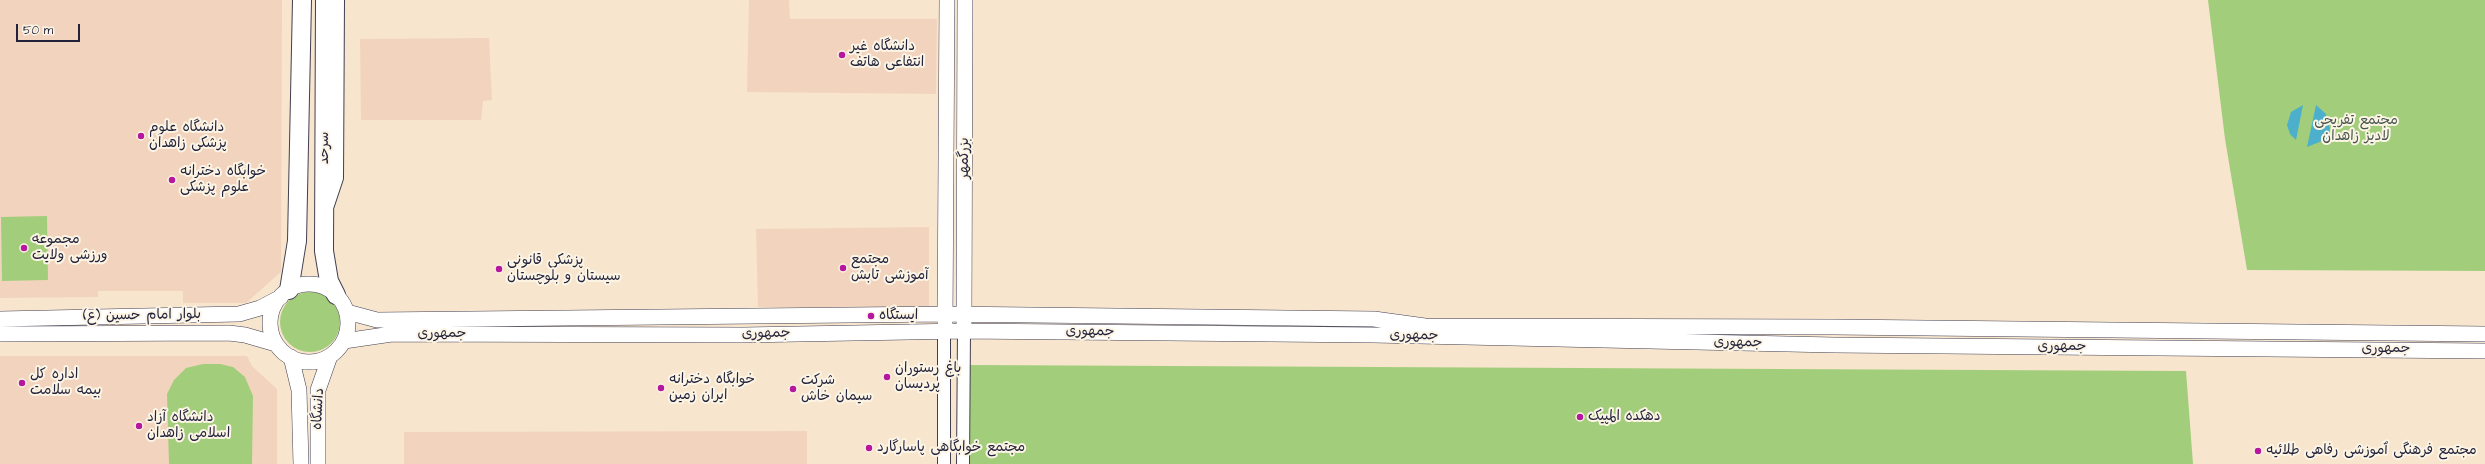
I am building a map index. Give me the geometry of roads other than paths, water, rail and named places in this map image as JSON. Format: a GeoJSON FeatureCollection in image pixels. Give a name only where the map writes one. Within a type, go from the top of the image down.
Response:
{"type":"FeatureCollection","features":[{"type":"Feature","properties":{"kind":"highway","name":"سرحد"},"geometry":{"type":"LineString","coordinates":[[285,293],[297,241],[302,0]]}},
{"type":"Feature","properties":{"kind":"highway","name":"سرحد"},"geometry":{"type":"LineString","coordinates":[[325,0],[326,267],[336,295]]}},
{"type":"Feature","properties":{"kind":"main road","name":"بزرگمهر"},"geometry":{"type":"LineString","coordinates":[[944,332],[947,0]]}},
{"type":"Feature","properties":{"kind":"main road","name":"بزرگمهر"},"geometry":{"type":"LineString","coordinates":[[964,331],[965,0]]}},
{"type":"Feature","properties":{"kind":"main road"},"geometry":{"type":"LineString","coordinates":[[946,120],[965,120]]}},
{"type":"Feature","properties":{"kind":"main road"},"geometry":{"type":"LineString","coordinates":[[308,284],[318,285],[336,295],[347,312],[348,322],[344,341],[330,356],[311,362],[291,357],[276,344],[272,334],[271,314],[285,293],[308,284]]}},
{"type":"Feature","properties":{"kind":"main road","name":"بلوار امام حسین (ع)"},"geometry":{"type":"LineString","coordinates":[[5,326],[239,314],[260,308],[285,293]]}},
{"type":"Feature","properties":{"kind":"main road","name":"جمهوری"},"geometry":{"type":"LineString","coordinates":[[347,312],[377,320],[744,318],[945,314],[1374,319],[1425,326],[1834,327],[2485,334]]}},
{"type":"Feature","properties":{"kind":"main road"},"geometry":{"type":"LineString","coordinates":[[743,335],[744,318]]}},
{"type":"Feature","properties":{"kind":"main road"},"geometry":{"type":"LineString","coordinates":[[1373,335],[1374,319]]}},
{"type":"Feature","properties":{"kind":"main road","name":"بلوار امام حسین (ع)"},"geometry":{"type":"LineString","coordinates":[[5,326],[229,333],[245,335],[276,344]]}},
{"type":"Feature","properties":{"kind":"main road"},"geometry":{"type":"LineString","coordinates":[[1834,327],[1834,345]]}},
{"type":"Feature","properties":{"kind":"main road","name":"جمهوری"},"geometry":{"type":"LineString","coordinates":[[344,341],[392,334],[743,335],[964,331],[1373,335],[1834,345],[2485,351]]}},
{"type":"Feature","properties":{"kind":"main road","name":"دانشگاه"},"geometry":{"type":"LineString","coordinates":[[318,464],[318,390],[330,356]]}},
{"type":"Feature","properties":{"kind":"main road","name":"دانشگاه"},"geometry":{"type":"LineString","coordinates":[[291,357],[299,390],[301,464]]}},
{"type":"Feature","properties":{"kind":"street"},"geometry":{"type":"LineString","coordinates":[[325,216],[337,178],[338,0]]}},
{"type":"Feature","properties":{"kind":"street"},"geometry":{"type":"LineString","coordinates":[[962,464],[964,331]]}},
{"type":"Feature","properties":{"kind":"street"},"geometry":{"type":"LineString","coordinates":[[944,332],[944,464]]}},
{"type":"Feature","properties":{"kind":"water"},"geometry":{"type":"Polygon","coordinates":[[[2303,105],[2296,140],[2290,134],[2287,125],[2291,112],[2303,105]]]}},
{"type":"Feature","properties":{"kind":"water"},"geometry":{"type":"Polygon","coordinates":[[[2316,105],[2326,114],[2330,129],[2327,139],[2307,147],[2316,105]]]}},
{"type":"Feature","properties":{"kind":"place","name":"دانشگاه غیر انتفاعی هاتف"},"geometry":{"type":"Point","coordinates":[842,55]}},
{"type":"Feature","properties":{"kind":"place","name":"دانشگاه علوم پزشکی زاهدان"},"geometry":{"type":"Point","coordinates":[141,136]}},
{"type":"Feature","properties":{"kind":"place","name":"خوابگاه دخترانه علوم پزشکی"},"geometry":{"type":"Point","coordinates":[172,180]}},
{"type":"Feature","properties":{"kind":"place","name":"مجموعه ورزشی ولایت"},"geometry":{"type":"Point","coordinates":[24,248]}},
{"type":"Feature","properties":{"kind":"place","name":"مجتمع آموزشی تابش"},"geometry":{"type":"Point","coordinates":[843,268]}},
{"type":"Feature","properties":{"kind":"place","name":"پزشکی قانونی سیستان و بلوچستان"},"geometry":{"type":"Point","coordinates":[499,269]}},
{"type":"Feature","properties":{"kind":"place","name":"ایستگاه"},"geometry":{"type":"Point","coordinates":[871,316]}},
{"type":"Feature","properties":{"kind":"place","name":"باغ رستوران پردیسان"},"geometry":{"type":"Point","coordinates":[887,377]}},
{"type":"Feature","properties":{"kind":"place","name":"اداره کل بیمه سلامت"},"geometry":{"type":"Point","coordinates":[22,383]}},
{"type":"Feature","properties":{"kind":"place","name":"خوابگاه دخترانه ایران زمین"},"geometry":{"type":"Point","coordinates":[661,388]}},
{"type":"Feature","properties":{"kind":"place","name":"شرکت سیمان خاش"},"geometry":{"type":"Point","coordinates":[793,389]}},
{"type":"Feature","properties":{"kind":"place","name":"دهکده المپیک"},"geometry":{"type":"Point","coordinates":[1580,417]}},
{"type":"Feature","properties":{"kind":"place","name":"دانشگاه آزاد اسلامی زاهدان"},"geometry":{"type":"Point","coordinates":[139,426]}},
{"type":"Feature","properties":{"kind":"place","name":"مجتمع خوابگاهی پاسارگارد"},"geometry":{"type":"Point","coordinates":[869,448]}},
{"type":"Feature","properties":{"kind":"place","name":"مجتمع فرهنگی ٱموزشی رفاهی طلائیه"},"geometry":{"type":"Point","coordinates":[2258,451]}},
{"type":"Feature","properties":{"kind":"park label","name":"مجتمع تفریحی لادیز زاهدان"},"geometry":{"type":"Point","coordinates":[2356,130]}}]}
